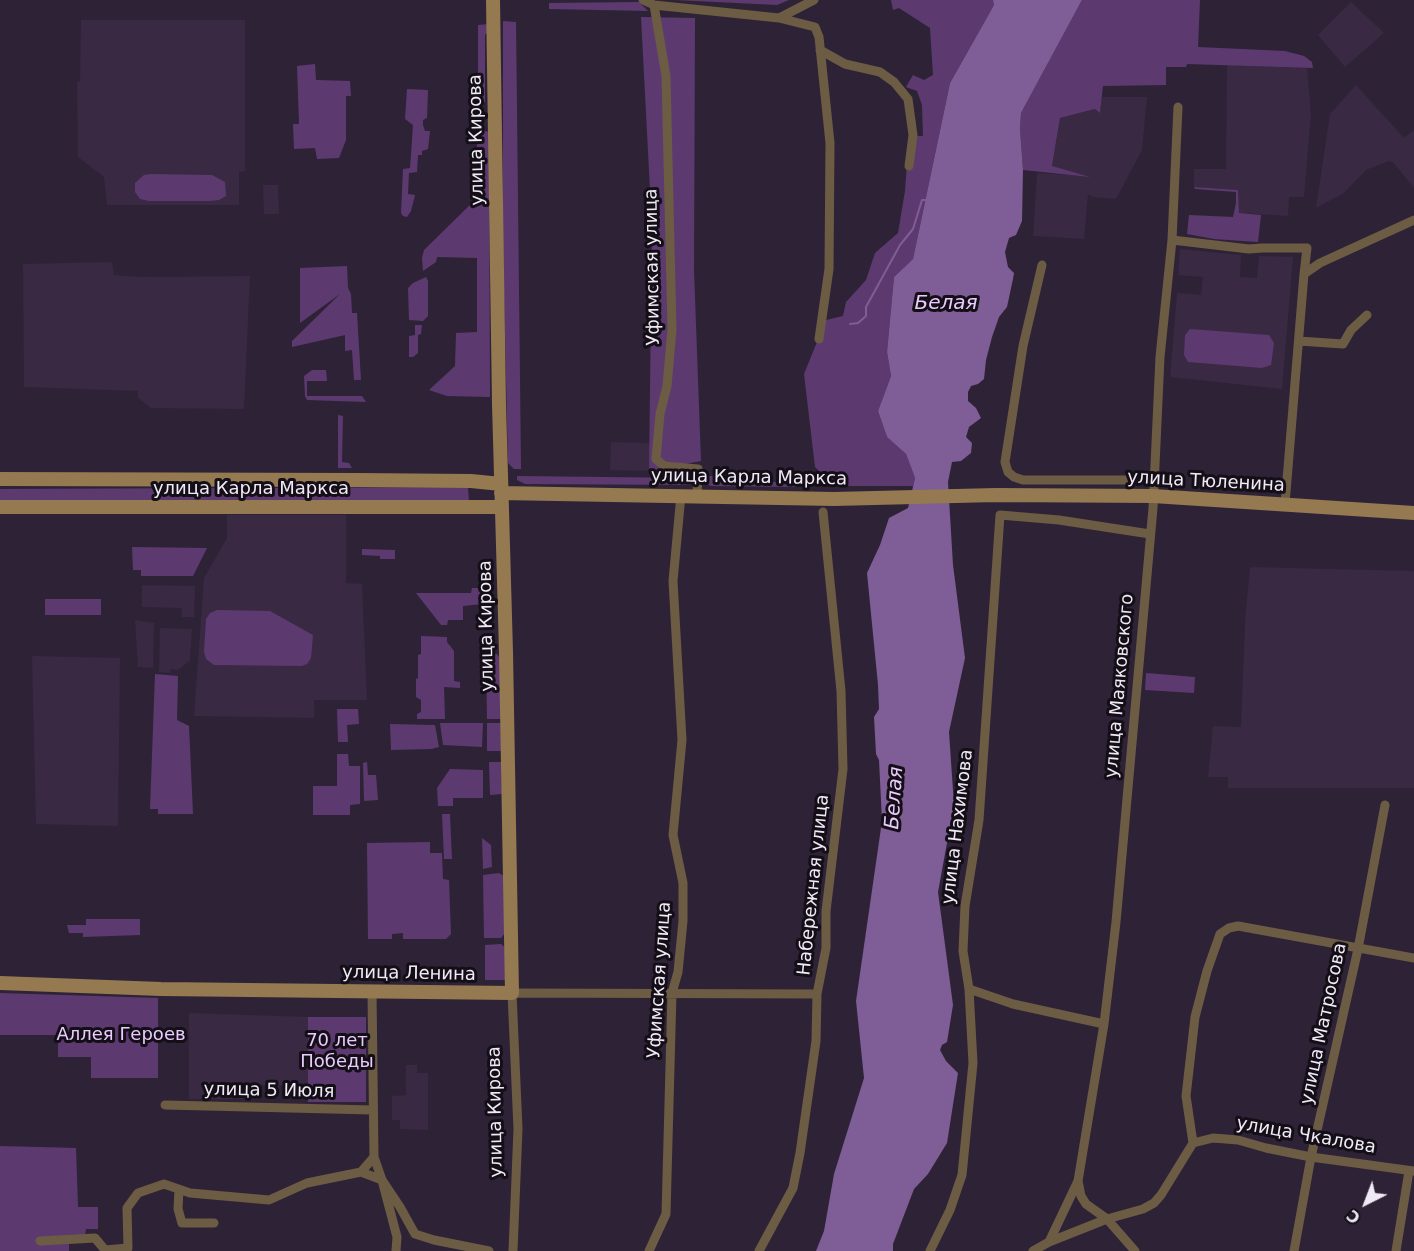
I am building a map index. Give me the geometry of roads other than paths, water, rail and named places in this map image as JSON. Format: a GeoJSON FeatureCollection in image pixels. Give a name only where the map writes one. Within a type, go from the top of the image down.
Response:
{"type":"FeatureCollection","features":[{"type":"Feature","properties":{"kind":"street","name":"улица Кирова"},"geometry":{"type":"LineString","coordinates":[[494,0],[501,494],[512,993],[518,1129],[513,1251]]}},
{"type":"Feature","properties":{"kind":"street"},"geometry":{"type":"LineString","coordinates":[[643,0],[779,18],[815,27],[819,37],[830,143],[829,269],[819,339]]}},
{"type":"Feature","properties":{"kind":"street"},"geometry":{"type":"LineString","coordinates":[[779,18],[814,0]]}},
{"type":"Feature","properties":{"kind":"street","name":"Уфимская улица"},"geometry":{"type":"LineString","coordinates":[[662,3],[672,328],[668,387],[660,414],[656,459],[664,466],[698,469],[697,495]]}},
{"type":"Feature","properties":{"kind":"street"},"geometry":{"type":"LineString","coordinates":[[820,50],[845,64],[880,72],[894,82],[908,99],[913,135],[909,166]]}},
{"type":"Feature","properties":{"kind":"street","name":"улица Маяковского"},"geometry":{"type":"LineString","coordinates":[[1049,1242],[1078,1181],[1104,1024],[1116,922],[1153,496],[1160,357],[1172,240],[1178,107]]}},
{"type":"Feature","properties":{"kind":"street"},"geometry":{"type":"LineString","coordinates":[[1304,273],[1320,263],[1414,220]]}},
{"type":"Feature","properties":{"kind":"street"},"geometry":{"type":"LineString","coordinates":[[1172,240],[1249,249],[1307,248],[1285,504]]}},
{"type":"Feature","properties":{"kind":"street"},"geometry":{"type":"LineString","coordinates":[[1042,265],[1023,346],[1005,462],[1008,472],[1023,480],[1154,480]]}},
{"type":"Feature","properties":{"kind":"street"},"geometry":{"type":"LineString","coordinates":[[1299,341],[1343,344],[1351,330],[1368,315]]}},
{"type":"Feature","properties":{"kind":"street","name":"улица Карла Маркса"},"geometry":{"type":"LineString","coordinates":[[0,479],[471,481],[501,494]]}},
{"type":"Feature","properties":{"kind":"street","name":"улица Карла Маркса"},"geometry":{"type":"LineString","coordinates":[[0,507],[501,494],[697,495],[834,499],[996,495]]}},
{"type":"Feature","properties":{"kind":"street","name":"Уфимская улица"},"geometry":{"type":"LineString","coordinates":[[649,1251],[666,1214],[672,993],[678,972],[683,921],[683,883],[673,835],[682,740],[673,581],[681,495]]}},
{"type":"Feature","properties":{"kind":"street","name":"улица Тюленина"},"geometry":{"type":"LineString","coordinates":[[996,495],[1153,496],[1414,513]]}},
{"type":"Feature","properties":{"kind":"street","name":"Набережная улица"},"geometry":{"type":"LineString","coordinates":[[759,1251],[793,1188],[814,1052],[818,994],[826,948],[826,911],[843,769],[841,691],[823,512]]}},
{"type":"Feature","properties":{"kind":"street","name":"улица Нахимова"},"geometry":{"type":"LineString","coordinates":[[930,1251],[950,1210],[962,1175],[973,1063],[969,989],[963,951],[965,906],[979,820],[1000,515],[1059,520],[1150,534]]}},
{"type":"Feature","properties":{"kind":"street","name":"улица Матросова"},"geometry":{"type":"LineString","coordinates":[[1294,1251],[1311,1156],[1358,949],[1385,805]]}},
{"type":"Feature","properties":{"kind":"street"},"geometry":{"type":"LineString","coordinates":[[1033,1251],[1049,1242],[1154,1203],[1193,1143],[1186,1096],[1195,1017],[1220,934],[1229,928],[1238,926],[1414,958]]}},
{"type":"Feature","properties":{"kind":"street","name":"улица Ленина"},"geometry":{"type":"LineString","coordinates":[[0,983],[161,989],[818,994]]}},
{"type":"Feature","properties":{"kind":"street"},"geometry":{"type":"LineString","coordinates":[[969,989],[1013,1004],[1104,1024]]}},
{"type":"Feature","properties":{"kind":"street"},"geometry":{"type":"LineString","coordinates":[[372,991],[374,1157],[398,1237],[396,1251]]}},
{"type":"Feature","properties":{"kind":"street","name":"улица 5 Июля"},"geometry":{"type":"LineString","coordinates":[[165,1105],[373,1110]]}},
{"type":"Feature","properties":{"kind":"street","name":"улица Чкалова"},"geometry":{"type":"LineString","coordinates":[[1193,1143],[1213,1138],[1238,1140],[1266,1148],[1411,1171]]}},
{"type":"Feature","properties":{"kind":"street"},"geometry":{"type":"LineString","coordinates":[[361,1172],[374,1157]]}},
{"type":"Feature","properties":{"kind":"street"},"geometry":{"type":"LineString","coordinates":[[1396,1251],[1411,1171]]}},
{"type":"Feature","properties":{"kind":"street"},"geometry":{"type":"LineString","coordinates":[[40,1241],[94,1238],[105,1250],[128,1248],[127,1208],[138,1193],[164,1184],[190,1193],[269,1200],[307,1183],[361,1172],[382,1180],[415,1234],[489,1251]]}},
{"type":"Feature","properties":{"kind":"street"},"geometry":{"type":"LineString","coordinates":[[1078,1181],[1081,1196],[1086,1204],[1107,1219],[1135,1251]]}},
{"type":"Feature","properties":{"kind":"street"},"geometry":{"type":"LineString","coordinates":[[179,1189],[177,1209],[182,1223],[214,1223]]}},
{"type":"Feature","properties":{"kind":"water","name":"Белая"},"geometry":{"type":"Polygon","coordinates":[[[993,0],[1082,0],[1021,113],[1022,221],[1016,235],[1009,238],[1005,252],[1008,267],[1014,273],[1013,279],[1007,307],[999,317],[992,337],[984,379],[971,386],[968,392],[968,401],[976,408],[981,418],[969,427],[966,437],[972,443],[971,453],[961,461],[952,462],[948,482],[953,565],[965,658],[949,732],[954,805],[938,892],[953,1005],[947,1042],[940,1050],[946,1061],[958,1073],[947,1143],[928,1174],[914,1189],[893,1244],[893,1251],[816,1251],[824,1231],[834,1174],[864,1078],[856,1001],[882,821],[874,717],[879,709],[878,685],[867,573],[889,518],[908,508],[915,478],[906,454],[887,437],[878,411],[891,376],[887,352],[894,277],[913,259],[950,83],[994,5],[993,0]]]}},
{"type":"Feature","properties":{"kind":"waterway"},"geometry":{"type":"LineString","coordinates":[[850,324],[858,323],[866,316],[866,307],[900,245],[913,229],[922,200],[926,200]]}},
{"type":"Feature","properties":{"kind":"park label","name":"Аллея Героев"},"geometry":{"type":"Point","coordinates":[121,1035]}},
{"type":"Feature","properties":{"kind":"park label","name":"70 лет Победы"},"geometry":{"type":"Point","coordinates":[337,1051]}}]}
